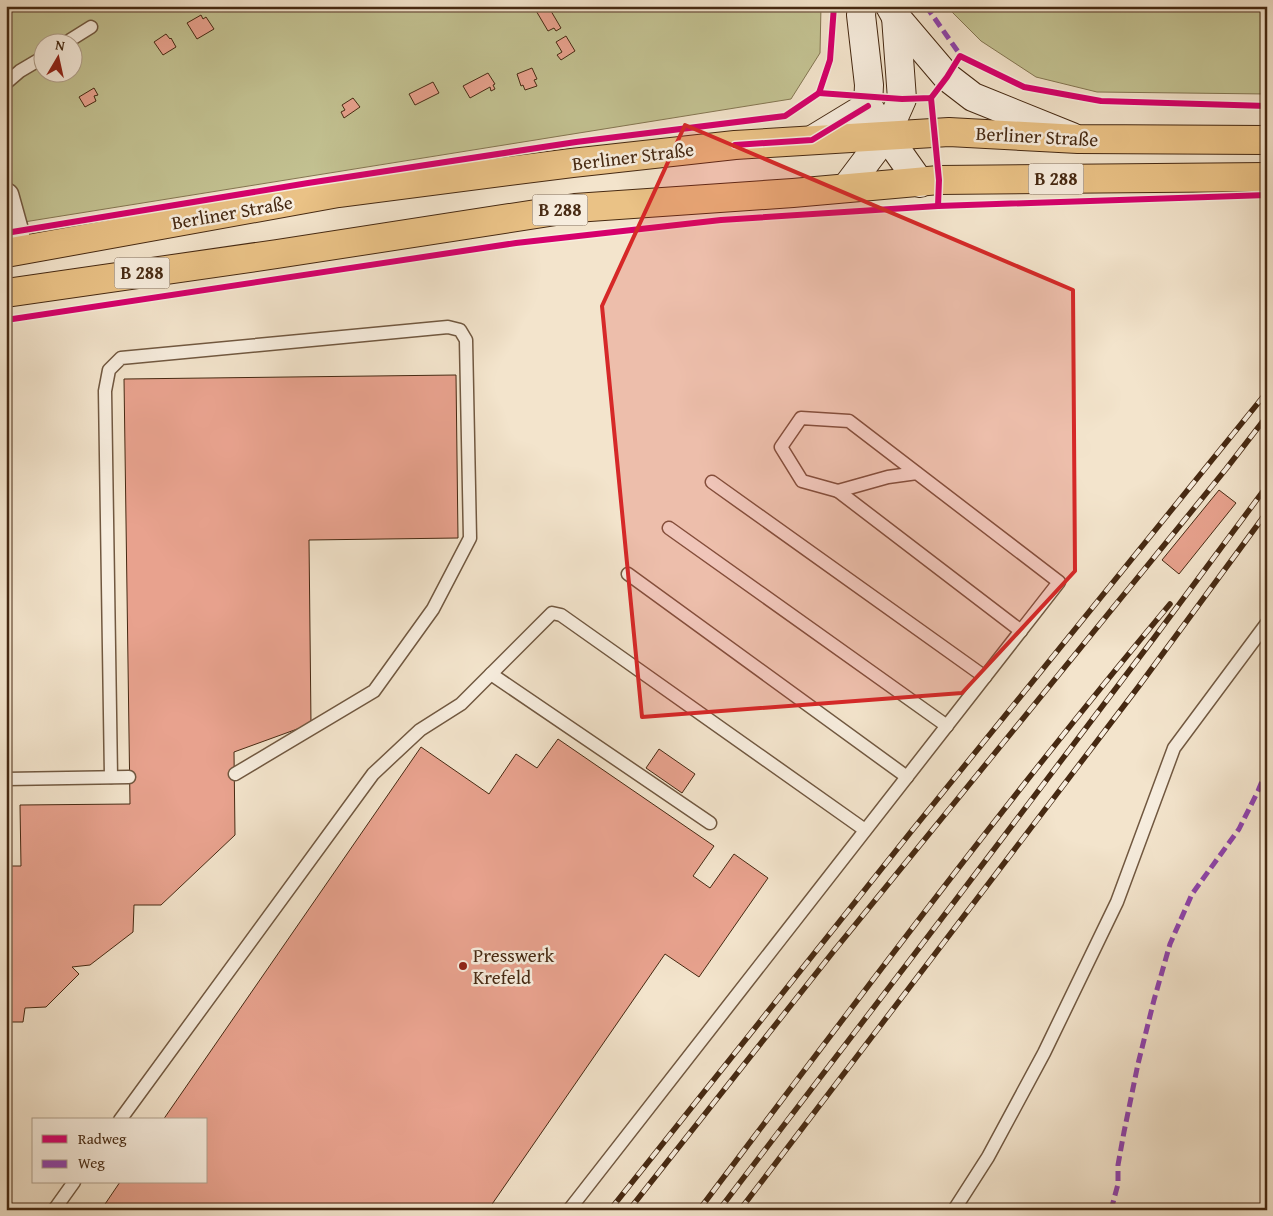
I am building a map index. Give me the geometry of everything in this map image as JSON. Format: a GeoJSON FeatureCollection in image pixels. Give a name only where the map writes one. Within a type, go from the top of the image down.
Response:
{"type":"FeatureCollection","features":[{"type":"Feature","properties":{"kind":"main road"},"geometry":{"type":"LineString","coordinates":[[862,6],[861,15],[869,85],[868,106],[920,183]]}},
{"type":"Feature","properties":{"kind":"main road"},"geometry":{"type":"LineString","coordinates":[[846,188],[886,135],[902,99],[893,12]]}},
{"type":"Feature","properties":{"kind":"main road"},"geometry":{"type":"LineString","coordinates":[[893,12],[947,77],[973,97],[1078,139]]}},
{"type":"Feature","properties":{"kind":"main road"},"geometry":{"type":"LineString","coordinates":[[812,140],[868,106]]}},
{"type":"Feature","properties":{"kind":"main road","name":"Berliner Straße"},"geometry":{"type":"LineString","coordinates":[[13,252],[338,193],[572,163],[735,145],[949,132],[1078,139],[1267,140]]}},
{"type":"Feature","properties":{"kind":"main road","name":"Berliner Straße"},"geometry":{"type":"LineString","coordinates":[[6,293],[575,208],[920,183],[939,180],[1267,177]]}},
{"type":"Feature","properties":{"kind":"street"},"geometry":{"type":"LineString","coordinates":[[6,196],[16,232],[13,252]]}},
{"type":"Feature","properties":{"kind":"lane"},"geometry":{"type":"LineString","coordinates":[[82,33],[91,27]]}},
{"type":"Feature","properties":{"kind":"lane"},"geometry":{"type":"LineString","coordinates":[[6,83],[32,64]]}},
{"type":"Feature","properties":{"kind":"lane"},"geometry":{"type":"LineString","coordinates":[[111,777],[105,392],[109,370],[121,358],[448,326],[460,330],[466,340],[470,538],[433,609],[374,691],[234,774]]}},
{"type":"Feature","properties":{"kind":"lane"},"geometry":{"type":"LineString","coordinates":[[569,1210],[865,830],[947,726],[1021,631],[1059,582],[849,421],[801,418],[780,447],[802,482],[838,490],[1021,631]]}},
{"type":"Feature","properties":{"kind":"lane"},"geometry":{"type":"LineString","coordinates":[[838,490],[888,477],[917,473]]}},
{"type":"Feature","properties":{"kind":"lane"},"geometry":{"type":"LineString","coordinates":[[712,482],[985,677]]}},
{"type":"Feature","properties":{"kind":"lane"},"geometry":{"type":"LineString","coordinates":[[669,528],[947,726]]}},
{"type":"Feature","properties":{"kind":"lane"},"geometry":{"type":"LineString","coordinates":[[628,574],[907,777]]}},
{"type":"Feature","properties":{"kind":"lane"},"geometry":{"type":"LineString","coordinates":[[121,1118],[373,774],[420,730],[460,704],[552,613],[561,615],[865,830]]}},
{"type":"Feature","properties":{"kind":"lane"},"geometry":{"type":"LineString","coordinates":[[954,1210],[988,1157],[1040,1062],[1109,919],[1174,748],[1267,623]]}},
{"type":"Feature","properties":{"kind":"lane"},"geometry":{"type":"LineString","coordinates":[[491,674],[710,823]]}},
{"type":"Feature","properties":{"kind":"lane"},"geometry":{"type":"LineString","coordinates":[[6,779],[129,777]]}},
{"type":"Feature","properties":{"kind":"lane"},"geometry":{"type":"LineString","coordinates":[[54,1210],[73,1184]]}},
{"type":"Feature","properties":{"kind":"highlighted area"},"geometry":{"type":"Polygon","coordinates":[[[685,125],[1073,290],[1075,571],[962,693],[642,717],[602,306],[685,125]]]}},
{"type":"Feature","properties":{"kind":"shaded area"},"geometry":{"type":"Polygon","coordinates":[[[6,6],[821,6],[820,53],[791,99],[24,222],[6,165],[6,6]]]}},
{"type":"Feature","properties":{"kind":"shaded area"},"geometry":{"type":"Polygon","coordinates":[[[946,6],[1267,6],[1267,94],[1097,92],[1036,77],[981,41],[946,6]]]}},
{"type":"Feature","properties":{"kind":"building"},"geometry":{"type":"Polygon","coordinates":[[[541,6],[548,6],[561,28],[556,31],[554,28],[548,31],[535,9],[541,6]]]}},
{"type":"Feature","properties":{"kind":"building"},"geometry":{"type":"Polygon","coordinates":[[[201,15],[203,19],[206,17],[214,29],[197,39],[187,23],[201,15]]]}},
{"type":"Feature","properties":{"kind":"building"},"geometry":{"type":"Polygon","coordinates":[[[166,34],[171,38],[176,47],[163,55],[154,42],[166,34]]]}},
{"type":"Feature","properties":{"kind":"building"},"geometry":{"type":"Polygon","coordinates":[[[566,36],[575,51],[561,60],[557,55],[562,52],[556,42],[566,36]]]}},
{"type":"Feature","properties":{"kind":"building"},"geometry":{"type":"Polygon","coordinates":[[[532,68],[537,79],[534,80],[537,86],[525,90],[523,85],[521,86],[517,74],[532,68]]]}},
{"type":"Feature","properties":{"kind":"building"},"geometry":{"type":"Polygon","coordinates":[[[488,73],[495,84],[493,85],[495,89],[491,91],[490,87],[470,98],[463,86],[488,73]]]}},
{"type":"Feature","properties":{"kind":"building"},"geometry":{"type":"Polygon","coordinates":[[[433,82],[439,93],[415,105],[409,94],[433,82]]]}},
{"type":"Feature","properties":{"kind":"building"},"geometry":{"type":"Polygon","coordinates":[[[94,88],[98,95],[94,96],[96,101],[85,107],[79,97],[94,88]]]}},
{"type":"Feature","properties":{"kind":"building"},"geometry":{"type":"Polygon","coordinates":[[[353,98],[360,107],[344,118],[341,112],[345,110],[342,105],[353,98]]]}},
{"type":"Feature","properties":{"kind":"building"},"geometry":{"type":"Polygon","coordinates":[[[456,375],[458,538],[309,540],[311,724],[234,752],[235,835],[161,905],[134,905],[133,932],[90,965],[72,967],[79,974],[46,1007],[25,1008],[23,1022],[6,1022],[6,866],[21,866],[20,805],[130,804],[124,379],[456,375]]]}},
{"type":"Feature","properties":{"kind":"building"},"geometry":{"type":"Polygon","coordinates":[[[1219,490],[1236,503],[1179,574],[1162,560],[1219,490]]]}},
{"type":"Feature","properties":{"kind":"building","name":"Presswerk Krefeld"},"geometry":{"type":"Polygon","coordinates":[[[558,739],[714,846],[693,876],[710,888],[734,854],[768,878],[699,977],[665,954],[488,1210],[101,1210],[119,1184],[208,1184],[208,1118],[164,1118],[421,747],[489,794],[516,754],[537,768],[558,739]]]}},
{"type":"Feature","properties":{"kind":"building"},"geometry":{"type":"Polygon","coordinates":[[[659,749],[695,774],[682,793],[646,768],[659,749]]]}},
{"type":"Feature","properties":{"kind":"railway"},"geometry":{"type":"LineString","coordinates":[[610,1210],[910,833],[1267,392]]}},
{"type":"Feature","properties":{"kind":"railway"},"geometry":{"type":"LineString","coordinates":[[629,1210],[833,952],[1267,416]]}},
{"type":"Feature","properties":{"kind":"railway"},"geometry":{"type":"LineString","coordinates":[[719,1210],[1154,638],[1267,486]]}},
{"type":"Feature","properties":{"kind":"railway"},"geometry":{"type":"LineString","coordinates":[[740,1210],[1139,686],[1267,512]]}},
{"type":"Feature","properties":{"kind":"railway"},"geometry":{"type":"LineString","coordinates":[[699,1210],[872,980],[990,828],[1170,604]]}},
{"type":"Feature","properties":{"kind":"marked path"},"geometry":{"type":"LineString","coordinates":[[926,6],[961,56]]}},
{"type":"Feature","properties":{"kind":"marked path"},"geometry":{"type":"LineString","coordinates":[[1111,1210],[1118,1184],[1118,1165],[1138,1064],[1170,944],[1192,894],[1239,829],[1267,769]]}},
{"type":"Feature","properties":{"kind":"cycle path"},"geometry":{"type":"LineString","coordinates":[[6,233],[308,183],[576,142],[785,116],[819,93],[830,60],[834,6]]}},
{"type":"Feature","properties":{"kind":"cycle path"},"geometry":{"type":"LineString","coordinates":[[819,93],[902,99],[931,98],[960,56],[1024,87],[1101,101],[1267,106]]}},
{"type":"Feature","properties":{"kind":"cycle path"},"geometry":{"type":"LineString","coordinates":[[931,98],[939,180],[938,206]]}},
{"type":"Feature","properties":{"kind":"cycle path"},"geometry":{"type":"LineString","coordinates":[[735,145],[812,140],[868,106]]}},
{"type":"Feature","properties":{"kind":"cycle path"},"geometry":{"type":"LineString","coordinates":[[6,320],[516,243],[721,220],[938,206],[1267,195]]}},
{"type":"Feature","properties":{"kind":"place","name":"Presswerk Krefeld"},"geometry":{"type":"Point","coordinates":[463,966]}}]}
